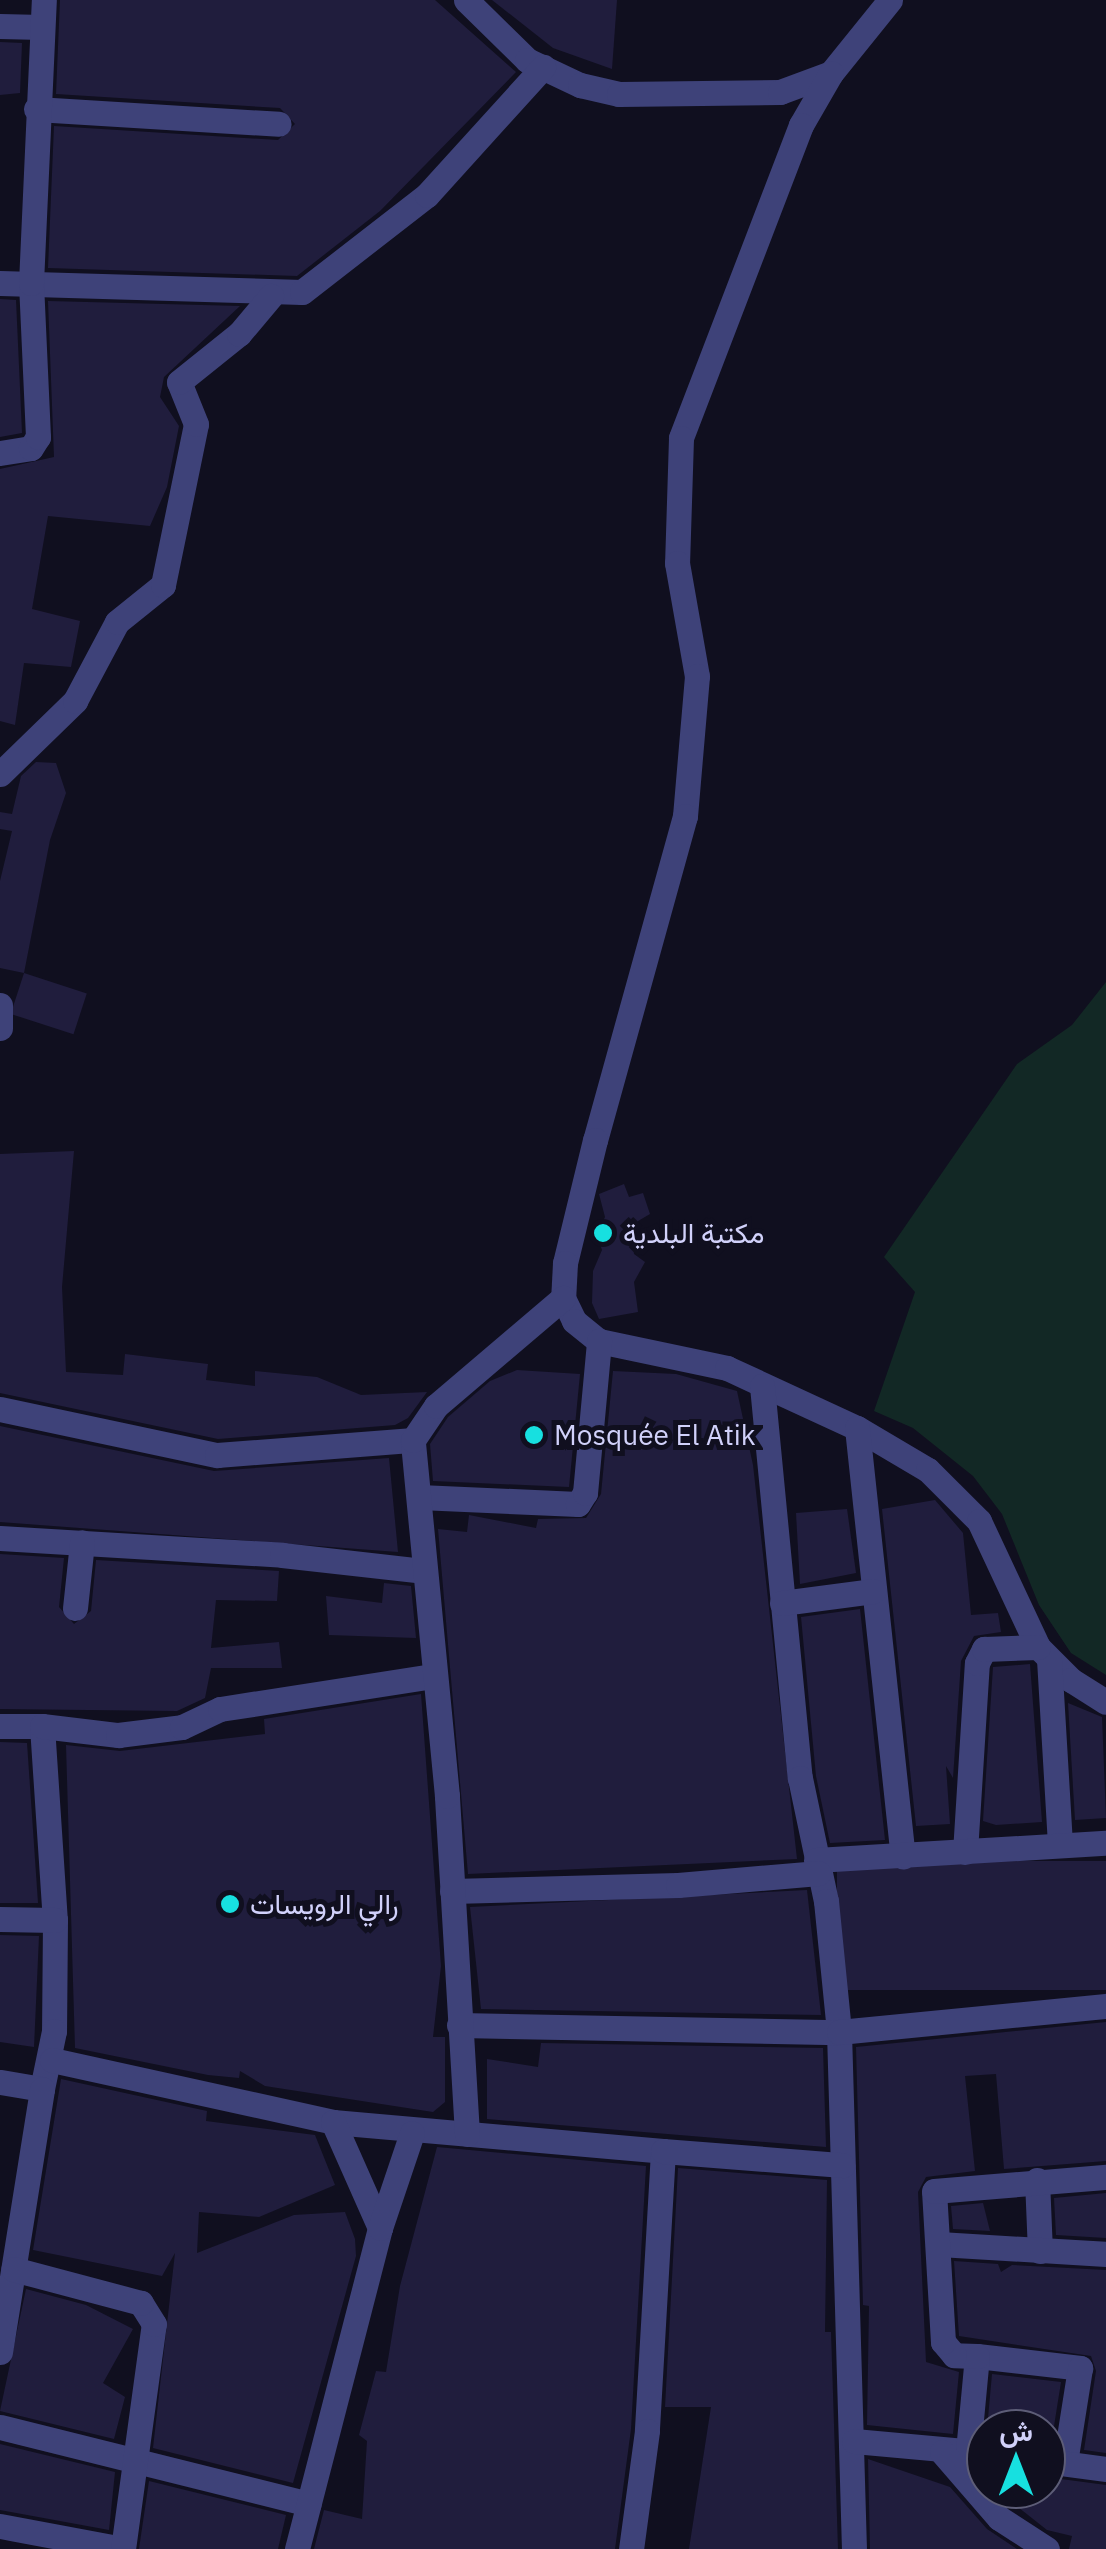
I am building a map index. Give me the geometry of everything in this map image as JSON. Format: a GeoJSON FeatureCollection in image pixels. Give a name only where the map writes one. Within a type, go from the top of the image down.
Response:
{"type":"FeatureCollection","features":[{"type":"Feature","properties":{"kind":"street"},"geometry":{"type":"LineString","coordinates":[[0,453],[30,448],[38,437],[31,283],[36,108],[44,0]]}},
{"type":"Feature","properties":{"kind":"street"},"geometry":{"type":"LineString","coordinates":[[466,0],[543,68],[619,94],[780,92],[831,72]]}},
{"type":"Feature","properties":{"kind":"street"},"geometry":{"type":"LineString","coordinates":[[890,0],[831,72],[801,125],[682,438],[677,563],[697,676],[686,816],[595,1140],[565,1263],[563,1298],[574,1321],[600,1341],[699,1360],[857,1428],[928,1470],[968,1505],[1044,1653],[1060,1844]]}},
{"type":"Feature","properties":{"kind":"street"},"geometry":{"type":"LineString","coordinates":[[0,26],[42,26]]}},
{"type":"Feature","properties":{"kind":"street"},"geometry":{"type":"LineString","coordinates":[[0,283],[270,296],[302,292],[427,195],[543,68]]}},
{"type":"Feature","properties":{"kind":"street"},"geometry":{"type":"LineString","coordinates":[[780,92],[801,125]]}},
{"type":"Feature","properties":{"kind":"street"},"geometry":{"type":"LineString","coordinates":[[36,108],[279,124]]}},
{"type":"Feature","properties":{"kind":"street"},"geometry":{"type":"LineString","coordinates":[[0,774],[75,701],[116,622],[164,585],[195,438],[194,417],[179,382],[238,334],[270,296]]}},
{"type":"Feature","properties":{"kind":"street"},"geometry":{"type":"LineString","coordinates":[[0,1004],[0,1028]]}},
{"type":"Feature","properties":{"kind":"street"},"geometry":{"type":"LineString","coordinates":[[466,2134],[452,1892],[413,1440],[436,1406],[563,1298]]}},
{"type":"Feature","properties":{"kind":"street"},"geometry":{"type":"LineString","coordinates":[[419,1497],[578,1504],[585,1493],[600,1341]]}},
{"type":"Feature","properties":{"kind":"street"},"geometry":{"type":"LineString","coordinates":[[762,1386],[800,1778],[817,1866],[839,2032],[854,2441],[854,2549]]}},
{"type":"Feature","properties":{"kind":"street"},"geometry":{"type":"LineString","coordinates":[[0,1409],[217,1455],[413,1440]]}},
{"type":"Feature","properties":{"kind":"street"},"geometry":{"type":"LineString","coordinates":[[857,1428],[903,1857]]}},
{"type":"Feature","properties":{"kind":"street"},"geometry":{"type":"LineString","coordinates":[[0,1538],[425,1571]]}},
{"type":"Feature","properties":{"kind":"street"},"geometry":{"type":"LineString","coordinates":[[75,1608],[82,1542]]}},
{"type":"Feature","properties":{"kind":"street"},"geometry":{"type":"LineString","coordinates":[[782,1603],[873,1591]]}},
{"type":"Feature","properties":{"kind":"street"},"geometry":{"type":"LineString","coordinates":[[965,1852],[977,1662],[984,1650],[1044,1653],[1106,1702]]}},
{"type":"Feature","properties":{"kind":"street"},"geometry":{"type":"LineString","coordinates":[[0,1726],[42,1726],[118,1735],[182,1726],[220,1709],[433,1676]]}},
{"type":"Feature","properties":{"kind":"street"},"geometry":{"type":"LineString","coordinates":[[0,2352],[10,2258],[42,2089],[52,2060],[56,1920],[42,1726]]}},
{"type":"Feature","properties":{"kind":"street"},"geometry":{"type":"LineString","coordinates":[[452,1892],[678,1885],[903,1857],[1106,1844]]}},
{"type":"Feature","properties":{"kind":"street"},"geometry":{"type":"LineString","coordinates":[[0,1919],[56,1920]]}},
{"type":"Feature","properties":{"kind":"street"},"geometry":{"type":"LineString","coordinates":[[460,2025],[839,2032],[1106,2006]]}},
{"type":"Feature","properties":{"kind":"street"},"geometry":{"type":"LineString","coordinates":[[52,2060],[333,2122],[412,2133],[466,2134],[842,2165]]}},
{"type":"Feature","properties":{"kind":"street"},"geometry":{"type":"LineString","coordinates":[[0,2082],[42,2089]]}},
{"type":"Feature","properties":{"kind":"street"},"geometry":{"type":"LineString","coordinates":[[333,2122],[380,2228]]}},
{"type":"Feature","properties":{"kind":"street"},"geometry":{"type":"LineString","coordinates":[[297,2549],[380,2228],[412,2133]]}},
{"type":"Feature","properties":{"kind":"street"},"geometry":{"type":"LineString","coordinates":[[630,2549],[647,2431],[663,2151]]}},
{"type":"Feature","properties":{"kind":"street"},"geometry":{"type":"LineString","coordinates":[[1066,2423],[1080,2368],[954,2355],[942,2342],[934,2190],[1106,2177]]}},
{"type":"Feature","properties":{"kind":"street"},"geometry":{"type":"LineString","coordinates":[[1037,2180],[1040,2251]]}},
{"type":"Feature","properties":{"kind":"street"},"geometry":{"type":"LineString","coordinates":[[939,2244],[1106,2254]]}},
{"type":"Feature","properties":{"kind":"street"},"geometry":{"type":"LineString","coordinates":[[0,2526],[124,2549],[154,2324],[149,2306],[10,2258]]}},
{"type":"Feature","properties":{"kind":"street"},"geometry":{"type":"LineString","coordinates":[[976,2356],[977,2409]]}},
{"type":"Feature","properties":{"kind":"street"},"geometry":{"type":"LineString","coordinates":[[0,2427],[309,2504]]}},
{"type":"Feature","properties":{"kind":"street"},"geometry":{"type":"LineString","coordinates":[[854,2441],[966,2452]]}},
{"type":"Feature","properties":{"kind":"street"},"geometry":{"type":"LineString","coordinates":[[942,2452],[991,2511],[1047,2549]]}},
{"type":"Feature","properties":{"kind":"street"},"geometry":{"type":"LineString","coordinates":[[1066,2463],[1106,2469]]}},
{"type":"Feature","properties":{"kind":"green space"},"geometry":{"type":"Polygon","coordinates":[[[1106,982],[1106,1675],[1071,1653],[1039,1605],[1002,1514],[973,1476],[913,1428],[874,1411],[915,1292],[884,1257],[1017,1064],[1072,1025],[1106,982]]]}},
{"type":"Feature","properties":{"kind":"building"},"geometry":{"type":"Polygon","coordinates":[[[60,0],[435,0],[516,72],[380,211],[297,276],[48,268],[54,126],[278,140],[295,124],[280,108],[56,94],[60,0]]]}},
{"type":"Feature","properties":{"kind":"building"},"geometry":{"type":"Polygon","coordinates":[[[492,0],[617,0],[612,69],[553,48],[492,0]]]}},
{"type":"Feature","properties":{"kind":"building"},"geometry":{"type":"Polygon","coordinates":[[[0,42],[22,43],[20,93],[0,95],[0,42]]]}},
{"type":"Feature","properties":{"kind":"building"},"geometry":{"type":"Polygon","coordinates":[[[0,299],[16,300],[22,433],[0,437],[0,299]]]}},
{"type":"Feature","properties":{"kind":"building"},"geometry":{"type":"Polygon","coordinates":[[[48,301],[240,306],[164,377],[160,397],[179,426],[167,487],[150,526],[48,516],[32,609],[80,621],[71,667],[24,663],[15,725],[0,721],[0,469],[54,457],[48,301]]]}},
{"type":"Feature","properties":{"kind":"building"},"geometry":{"type":"Polygon","coordinates":[[[36,762],[56,763],[66,793],[50,840],[24,973],[0,968],[0,881],[12,831],[0,829],[0,812],[12,814],[21,776],[36,762]]]}},
{"type":"Feature","properties":{"kind":"building"},"geometry":{"type":"Polygon","coordinates":[[[24,973],[87,993],[73,1034],[11,1014],[24,973]]]}},
{"type":"Feature","properties":{"kind":"building"},"geometry":{"type":"Polygon","coordinates":[[[74,1151],[62,1287],[66,1372],[123,1375],[125,1354],[208,1364],[206,1380],[255,1386],[255,1371],[317,1377],[361,1395],[427,1392],[408,1418],[395,1425],[218,1439],[0,1393],[0,1154],[74,1151]]]}},
{"type":"Feature","properties":{"kind":"building"},"geometry":{"type":"Polygon","coordinates":[[[624,1184],[629,1197],[643,1193],[650,1214],[638,1221],[633,1243],[634,1254],[645,1262],[634,1282],[638,1312],[599,1319],[592,1303],[593,1271],[602,1250],[597,1235],[605,1217],[599,1194],[624,1184]]]}},
{"type":"Feature","properties":{"kind":"building","name":"Mosquée El Atik"},"geometry":{"type":"Polygon","coordinates":[[[517,1370],[580,1374],[569,1487],[433,1481],[430,1444],[448,1417],[490,1381],[517,1370]]]}},
{"type":"Feature","properties":{"kind":"building"},"geometry":{"type":"Polygon","coordinates":[[[613,1371],[676,1374],[737,1391],[753,1465],[797,1859],[468,1874],[438,1529],[467,1532],[469,1515],[536,1528],[538,1519],[586,1518],[601,1494],[613,1371]]]}},
{"type":"Feature","properties":{"kind":"building"},"geometry":{"type":"Polygon","coordinates":[[[0,1426],[214,1471],[389,1458],[398,1552],[0,1522],[0,1426]]]}},
{"type":"Feature","properties":{"kind":"building"},"geometry":{"type":"Polygon","coordinates":[[[935,1500],[963,1533],[971,1615],[998,1613],[1001,1632],[974,1636],[961,1661],[953,1778],[946,1766],[950,1824],[916,1826],[882,1509],[935,1500]]]}},
{"type":"Feature","properties":{"kind":"building"},"geometry":{"type":"Polygon","coordinates":[[[847,1509],[856,1573],[800,1584],[796,1513],[847,1509]]]}},
{"type":"Feature","properties":{"kind":"building"},"geometry":{"type":"Polygon","coordinates":[[[0,1554],[64,1558],[59,1607],[74,1624],[91,1611],[96,1560],[279,1571],[277,1601],[216,1600],[211,1648],[279,1642],[282,1668],[211,1668],[205,1698],[177,1711],[0,1709],[0,1554]]]}},
{"type":"Feature","properties":{"kind":"building"},"geometry":{"type":"Polygon","coordinates":[[[384,1583],[411,1586],[416,1638],[329,1635],[326,1596],[382,1603],[384,1583]]]}},
{"type":"Feature","properties":{"kind":"building"},"geometry":{"type":"Polygon","coordinates":[[[860,1609],[885,1840],[830,1843],[816,1776],[801,1617],[860,1609]]]}},
{"type":"Feature","properties":{"kind":"building"},"geometry":{"type":"Polygon","coordinates":[[[1030,1664],[1042,1822],[996,1825],[983,1821],[993,1667],[1030,1664]]]}},
{"type":"Feature","properties":{"kind":"building"},"geometry":{"type":"Polygon","coordinates":[[[421,1694],[441,1966],[433,2037],[445,2037],[445,2102],[433,2112],[265,2086],[240,2071],[239,2078],[208,2075],[75,2048],[66,1745],[120,1751],[265,1734],[264,1719],[421,1694]]]}},
{"type":"Feature","properties":{"kind":"building"},"geometry":{"type":"Polygon","coordinates":[[[1068,1703],[1102,1717],[1106,1818],[1075,1820],[1068,1703]]]}},
{"type":"Feature","properties":{"kind":"building"},"geometry":{"type":"Polygon","coordinates":[[[0,1742],[27,1743],[38,1903],[0,1903],[0,1742]]]}},
{"type":"Feature","properties":{"kind":"building"},"geometry":{"type":"Polygon","coordinates":[[[837,1861],[1106,1861],[1106,1990],[837,1990],[837,1861]]]}},
{"type":"Feature","properties":{"kind":"building"},"geometry":{"type":"Polygon","coordinates":[[[807,1890],[821,2015],[481,2009],[470,1907],[807,1890]]]}},
{"type":"Feature","properties":{"kind":"building"},"geometry":{"type":"Polygon","coordinates":[[[0,1935],[39,1936],[34,2047],[0,2042],[0,1935]]]}},
{"type":"Feature","properties":{"kind":"building"},"geometry":{"type":"Polygon","coordinates":[[[1106,2022],[1106,2161],[1004,2169],[996,2074],[965,2076],[975,2171],[926,2177],[918,2192],[926,2362],[959,2372],[953,2434],[867,2425],[869,2306],[863,2305],[856,2047],[1106,2022]]]}},
{"type":"Feature","properties":{"kind":"building"},"geometry":{"type":"Polygon","coordinates":[[[541,2043],[823,2048],[826,2147],[487,2119],[487,2059],[538,2067],[541,2043]]]}},
{"type":"Feature","properties":{"kind":"building"},"geometry":{"type":"Polygon","coordinates":[[[61,2079],[207,2111],[206,2121],[315,2135],[335,2185],[259,2217],[199,2212],[197,2253],[294,2215],[345,2212],[355,2239],[356,2256],[293,2483],[153,2448],[175,2253],[162,2276],[33,2250],[61,2079]]]}},
{"type":"Feature","properties":{"kind":"building"},"geometry":{"type":"Polygon","coordinates":[[[437,2147],[646,2166],[631,2429],[615,2549],[314,2549],[324,2510],[362,2519],[367,2441],[359,2435],[376,2371],[386,2372],[400,2286],[437,2147]]]}},
{"type":"Feature","properties":{"kind":"building"},"geometry":{"type":"Polygon","coordinates":[[[678,2168],[827,2180],[825,2332],[831,2332],[838,2549],[689,2549],[711,2407],[665,2407],[678,2168]]]}},
{"type":"Feature","properties":{"kind":"building"},"geometry":{"type":"Polygon","coordinates":[[[1106,2193],[1106,2238],[1056,2235],[1054,2198],[1106,2193]]]}},
{"type":"Feature","properties":{"kind":"building"},"geometry":{"type":"Polygon","coordinates":[[[983,2203],[990,2231],[953,2229],[951,2206],[983,2203]]]}},
{"type":"Feature","properties":{"kind":"building"},"geometry":{"type":"Polygon","coordinates":[[[954,2261],[998,2264],[1001,2272],[1012,2265],[1106,2270],[1106,2453],[1084,2450],[1096,2371],[1091,2356],[959,2336],[954,2261]]]}},
{"type":"Feature","properties":{"kind":"building"},"geometry":{"type":"Polygon","coordinates":[[[26,2289],[86,2305],[133,2329],[103,2383],[125,2397],[114,2439],[0,2411],[26,2289]]]}},
{"type":"Feature","properties":{"kind":"building"},"geometry":{"type":"Polygon","coordinates":[[[992,2374],[1061,2382],[1057,2409],[989,2409],[992,2374]]]}},
{"type":"Feature","properties":{"kind":"building"},"geometry":{"type":"Polygon","coordinates":[[[0,2444],[115,2472],[109,2530],[0,2510],[0,2444]]]}},
{"type":"Feature","properties":{"kind":"building"},"geometry":{"type":"Polygon","coordinates":[[[868,2459],[950,2487],[987,2529],[1017,2549],[870,2549],[868,2459]]]}},
{"type":"Feature","properties":{"kind":"building"},"geometry":{"type":"Polygon","coordinates":[[[1066,2480],[1106,2485],[1106,2549],[1069,2549],[1072,2536],[1047,2530],[1020,2509],[1066,2509],[1066,2480]]]}},
{"type":"Feature","properties":{"kind":"building"},"geometry":{"type":"Polygon","coordinates":[[[149,2481],[286,2515],[278,2549],[139,2549],[149,2481]]]}},
{"type":"Feature","properties":{"kind":"place","name":"مكتبة البلدية"},"geometry":{"type":"Point","coordinates":[603,1233]}},
{"type":"Feature","properties":{"kind":"place","name":"Mosquée El Atik"},"geometry":{"type":"Point","coordinates":[534,1435]}},
{"type":"Feature","properties":{"kind":"place","name":"رالي الرويسات"},"geometry":{"type":"Point","coordinates":[230,1904]}}]}
